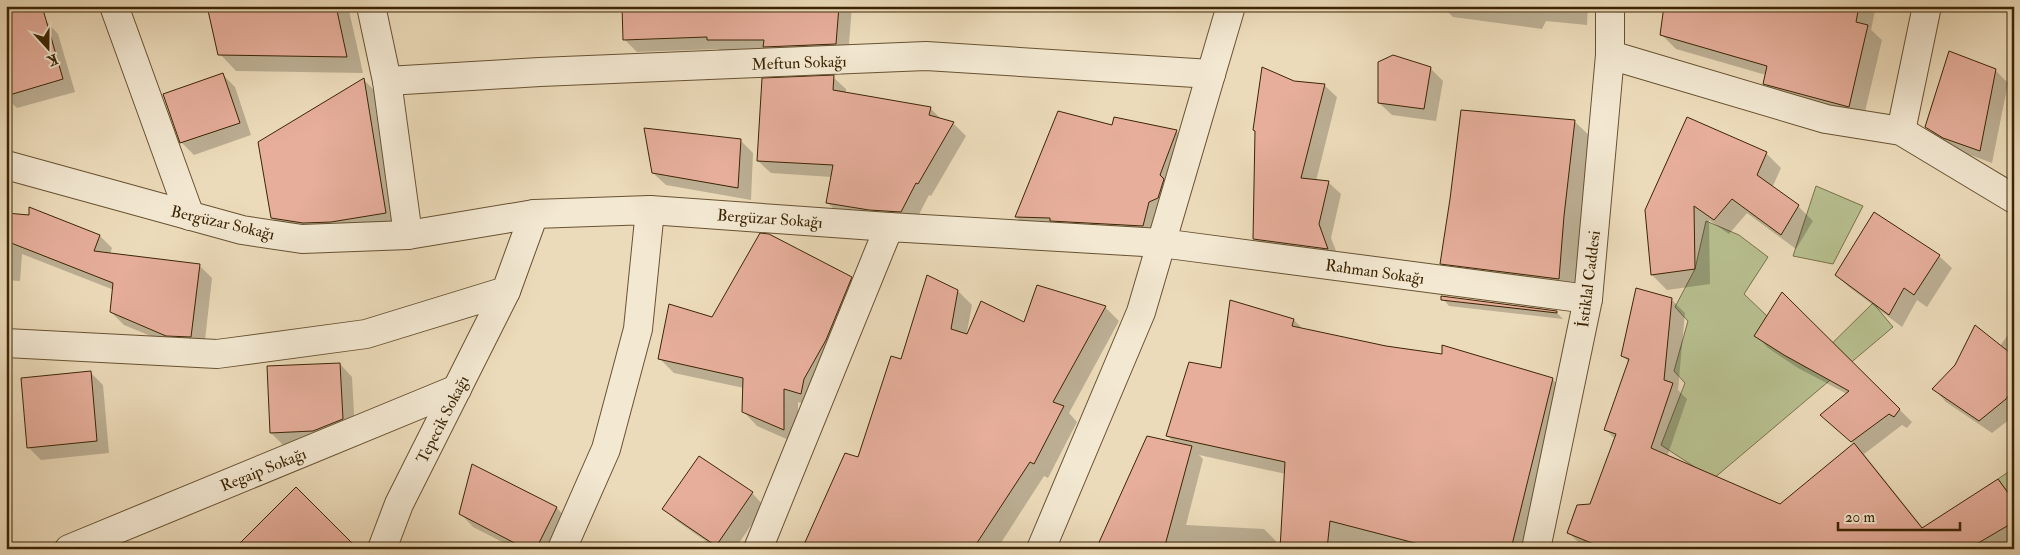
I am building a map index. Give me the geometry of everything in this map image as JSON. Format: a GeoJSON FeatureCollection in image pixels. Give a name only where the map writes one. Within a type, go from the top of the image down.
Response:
{"type":"FeatureCollection","features":[{"type":"Feature","properties":{"kind":"street"},"geometry":{"type":"LineString","coordinates":[[114,6],[190,216]]}},
{"type":"Feature","properties":{"kind":"street"},"geometry":{"type":"LineString","coordinates":[[371,6],[387,81],[408,235]]}},
{"type":"Feature","properties":{"kind":"street"},"geometry":{"type":"LineString","coordinates":[[1041,549],[1141,312],[1231,6]]}},
{"type":"Feature","properties":{"kind":"street","name":"İstiklal Caddesi"},"geometry":{"type":"LineString","coordinates":[[1536,549],[1588,299],[1610,54],[1610,6]]}},
{"type":"Feature","properties":{"kind":"street"},"geometry":{"type":"LineString","coordinates":[[1901,131],[1927,6]]}},
{"type":"Feature","properties":{"kind":"street"},"geometry":{"type":"LineString","coordinates":[[1610,54],[1826,119],[1901,131],[2014,199]]}},
{"type":"Feature","properties":{"kind":"street","name":"Meftun Sokağı"},"geometry":{"type":"LineString","coordinates":[[387,81],[926,56],[1211,74]]}},
{"type":"Feature","properties":{"kind":"street","name":"Bergüzar Sokağı"},"geometry":{"type":"LineString","coordinates":[[6,165],[242,230],[302,239],[408,235],[534,214],[650,210],[889,227],[1161,243]]}},
{"type":"Feature","properties":{"kind":"street"},"geometry":{"type":"LineString","coordinates":[[562,549],[606,449],[638,328],[650,210]]}},
{"type":"Feature","properties":{"kind":"street","name":"Tepecik Sokağı"},"geometry":{"type":"LineString","coordinates":[[382,549],[399,504],[506,291],[534,214]]}},
{"type":"Feature","properties":{"kind":"street"},"geometry":{"type":"LineString","coordinates":[[758,549],[889,227]]}},
{"type":"Feature","properties":{"kind":"street","name":"Rahman Sokağı"},"geometry":{"type":"LineString","coordinates":[[1161,243],[1588,299]]}},
{"type":"Feature","properties":{"kind":"street"},"geometry":{"type":"LineString","coordinates":[[6,343],[217,354],[366,334],[506,291]]}},
{"type":"Feature","properties":{"kind":"street","name":"Regaip Sokağı"},"geometry":{"type":"LineString","coordinates":[[68,549],[457,389]]}},
{"type":"Feature","properties":{"kind":"green space"},"geometry":{"type":"Polygon","coordinates":[[[1816,186],[1863,206],[1833,264],[1793,256],[1816,186]]]}},
{"type":"Feature","properties":{"kind":"green space"},"geometry":{"type":"Polygon","coordinates":[[[1706,221],[1739,235],[1768,257],[1744,294],[1767,316],[1755,336],[1807,368],[1873,303],[1893,327],[1713,479],[1661,445],[1685,383],[1674,371],[1688,321],[1675,307],[1695,269],[1706,221]]]}},
{"type":"Feature","properties":{"kind":"green space"},"geometry":{"type":"Polygon","coordinates":[[[2014,468],[2014,501],[1998,479],[2014,468]]]}},
{"type":"Feature","properties":{"kind":"building"},"geometry":{"type":"Polygon","coordinates":[[[6,6],[42,6],[63,79],[6,96],[6,6]]]}},
{"type":"Feature","properties":{"kind":"building"},"geometry":{"type":"Polygon","coordinates":[[[207,6],[336,6],[347,57],[218,55],[207,6]]]}},
{"type":"Feature","properties":{"kind":"building"},"geometry":{"type":"Polygon","coordinates":[[[622,6],[839,6],[836,44],[763,47],[764,40],[707,40],[707,37],[623,40],[622,6]]]}},
{"type":"Feature","properties":{"kind":"building"},"geometry":{"type":"Polygon","coordinates":[[[1664,6],[1859,6],[1856,22],[1868,25],[1849,107],[1763,84],[1767,66],[1660,35],[1664,6]]]}},
{"type":"Feature","properties":{"kind":"building"},"geometry":{"type":"Polygon","coordinates":[[[1949,51],[1996,69],[1980,151],[1943,138],[1925,127],[1949,51]]]}},
{"type":"Feature","properties":{"kind":"building"},"geometry":{"type":"Polygon","coordinates":[[[1393,55],[1431,67],[1424,109],[1378,103],[1378,62],[1393,55]]]}},
{"type":"Feature","properties":{"kind":"building"},"geometry":{"type":"Polygon","coordinates":[[[1262,67],[1294,81],[1325,84],[1301,178],[1329,181],[1319,224],[1328,249],[1253,239],[1255,131],[1253,130],[1262,67]]]}},
{"type":"Feature","properties":{"kind":"building"},"geometry":{"type":"Polygon","coordinates":[[[223,73],[240,123],[180,143],[163,94],[223,73]]]}},
{"type":"Feature","properties":{"kind":"building"},"geometry":{"type":"Polygon","coordinates":[[[834,75],[833,90],[931,107],[929,115],[954,122],[918,184],[916,183],[901,212],[869,210],[826,203],[833,165],[757,161],[762,78],[834,75]]]}},
{"type":"Feature","properties":{"kind":"building"},"geometry":{"type":"Polygon","coordinates":[[[364,78],[386,213],[331,222],[303,223],[271,218],[258,142],[364,78]]]}},
{"type":"Feature","properties":{"kind":"building"},"geometry":{"type":"Polygon","coordinates":[[[1461,110],[1575,120],[1559,279],[1440,264],[1461,110]]]}},
{"type":"Feature","properties":{"kind":"building"},"geometry":{"type":"Polygon","coordinates":[[[1058,111],[1112,125],[1114,117],[1177,130],[1160,175],[1164,179],[1158,198],[1149,202],[1143,226],[1050,221],[1050,218],[1015,217],[1058,111]]]}},
{"type":"Feature","properties":{"kind":"building"},"geometry":{"type":"Polygon","coordinates":[[[1687,117],[1767,152],[1757,175],[1799,205],[1781,235],[1732,199],[1714,220],[1694,206],[1695,269],[1651,275],[1645,210],[1687,117]]]}},
{"type":"Feature","properties":{"kind":"building"},"geometry":{"type":"Polygon","coordinates":[[[644,128],[741,139],[738,188],[652,173],[644,128]]]}},
{"type":"Feature","properties":{"kind":"building"},"geometry":{"type":"Polygon","coordinates":[[[29,207],[100,235],[94,251],[200,264],[191,337],[166,336],[110,312],[113,283],[6,241],[6,213],[29,215],[29,207]]]}},
{"type":"Feature","properties":{"kind":"building"},"geometry":{"type":"Polygon","coordinates":[[[1874,212],[1940,255],[1914,295],[1904,288],[1889,315],[1835,275],[1874,212]]]}},
{"type":"Feature","properties":{"kind":"building"},"geometry":{"type":"Polygon","coordinates":[[[760,233],[769,234],[852,277],[826,340],[804,379],[801,394],[784,389],[784,430],[742,412],[743,378],[658,359],[669,304],[712,317],[760,233]]]}},
{"type":"Feature","properties":{"kind":"building"},"geometry":{"type":"Polygon","coordinates":[[[927,275],[958,290],[951,329],[967,334],[981,301],[1024,322],[1037,285],[1106,306],[1053,402],[1064,406],[1034,464],[1030,462],[973,549],[802,549],[845,453],[858,457],[891,356],[901,359],[927,275]]]}},
{"type":"Feature","properties":{"kind":"building"},"geometry":{"type":"Polygon","coordinates":[[[1636,288],[1672,298],[1664,380],[1673,383],[1651,448],[1780,504],[1854,443],[1922,528],[1998,479],[2014,501],[2014,522],[1968,549],[1606,549],[1567,533],[1577,505],[1590,504],[1616,434],[1604,430],[1629,359],[1621,356],[1636,288]]]}},
{"type":"Feature","properties":{"kind":"building"},"geometry":{"type":"Polygon","coordinates":[[[1782,292],[1900,409],[1894,417],[1889,414],[1851,442],[1820,415],[1849,391],[1754,336],[1782,292]]]}},
{"type":"Feature","properties":{"kind":"building"},"geometry":{"type":"Polygon","coordinates":[[[1441,296],[1557,311],[1557,313],[1441,300],[1441,296]]]}},
{"type":"Feature","properties":{"kind":"building"},"geometry":{"type":"Polygon","coordinates":[[[1230,300],[1294,319],[1292,326],[1386,346],[1442,354],[1442,345],[1553,378],[1511,549],[1438,549],[1330,521],[1327,549],[1280,549],[1285,462],[1166,436],[1189,362],[1221,368],[1230,300]]]}},
{"type":"Feature","properties":{"kind":"building"},"geometry":{"type":"Polygon","coordinates":[[[1975,325],[2014,356],[2014,388],[2006,399],[1979,421],[1932,389],[1955,365],[1975,325]]]}},
{"type":"Feature","properties":{"kind":"building"},"geometry":{"type":"Polygon","coordinates":[[[340,363],[343,419],[313,431],[270,433],[267,366],[340,363]]]}},
{"type":"Feature","properties":{"kind":"building"},"geometry":{"type":"Polygon","coordinates":[[[91,371],[97,441],[27,448],[21,378],[91,371]]]}},
{"type":"Feature","properties":{"kind":"building"},"geometry":{"type":"Polygon","coordinates":[[[1147,436],[1192,446],[1164,549],[1096,549],[1147,436]]]}},
{"type":"Feature","properties":{"kind":"building"},"geometry":{"type":"Polygon","coordinates":[[[699,456],[753,492],[716,546],[662,509],[699,456]]]}},
{"type":"Feature","properties":{"kind":"building"},"geometry":{"type":"Polygon","coordinates":[[[472,464],[557,507],[536,549],[526,549],[459,514],[472,464]]]}},
{"type":"Feature","properties":{"kind":"building"},"geometry":{"type":"Polygon","coordinates":[[[296,487],[358,549],[234,549],[296,487]]]}}]}
